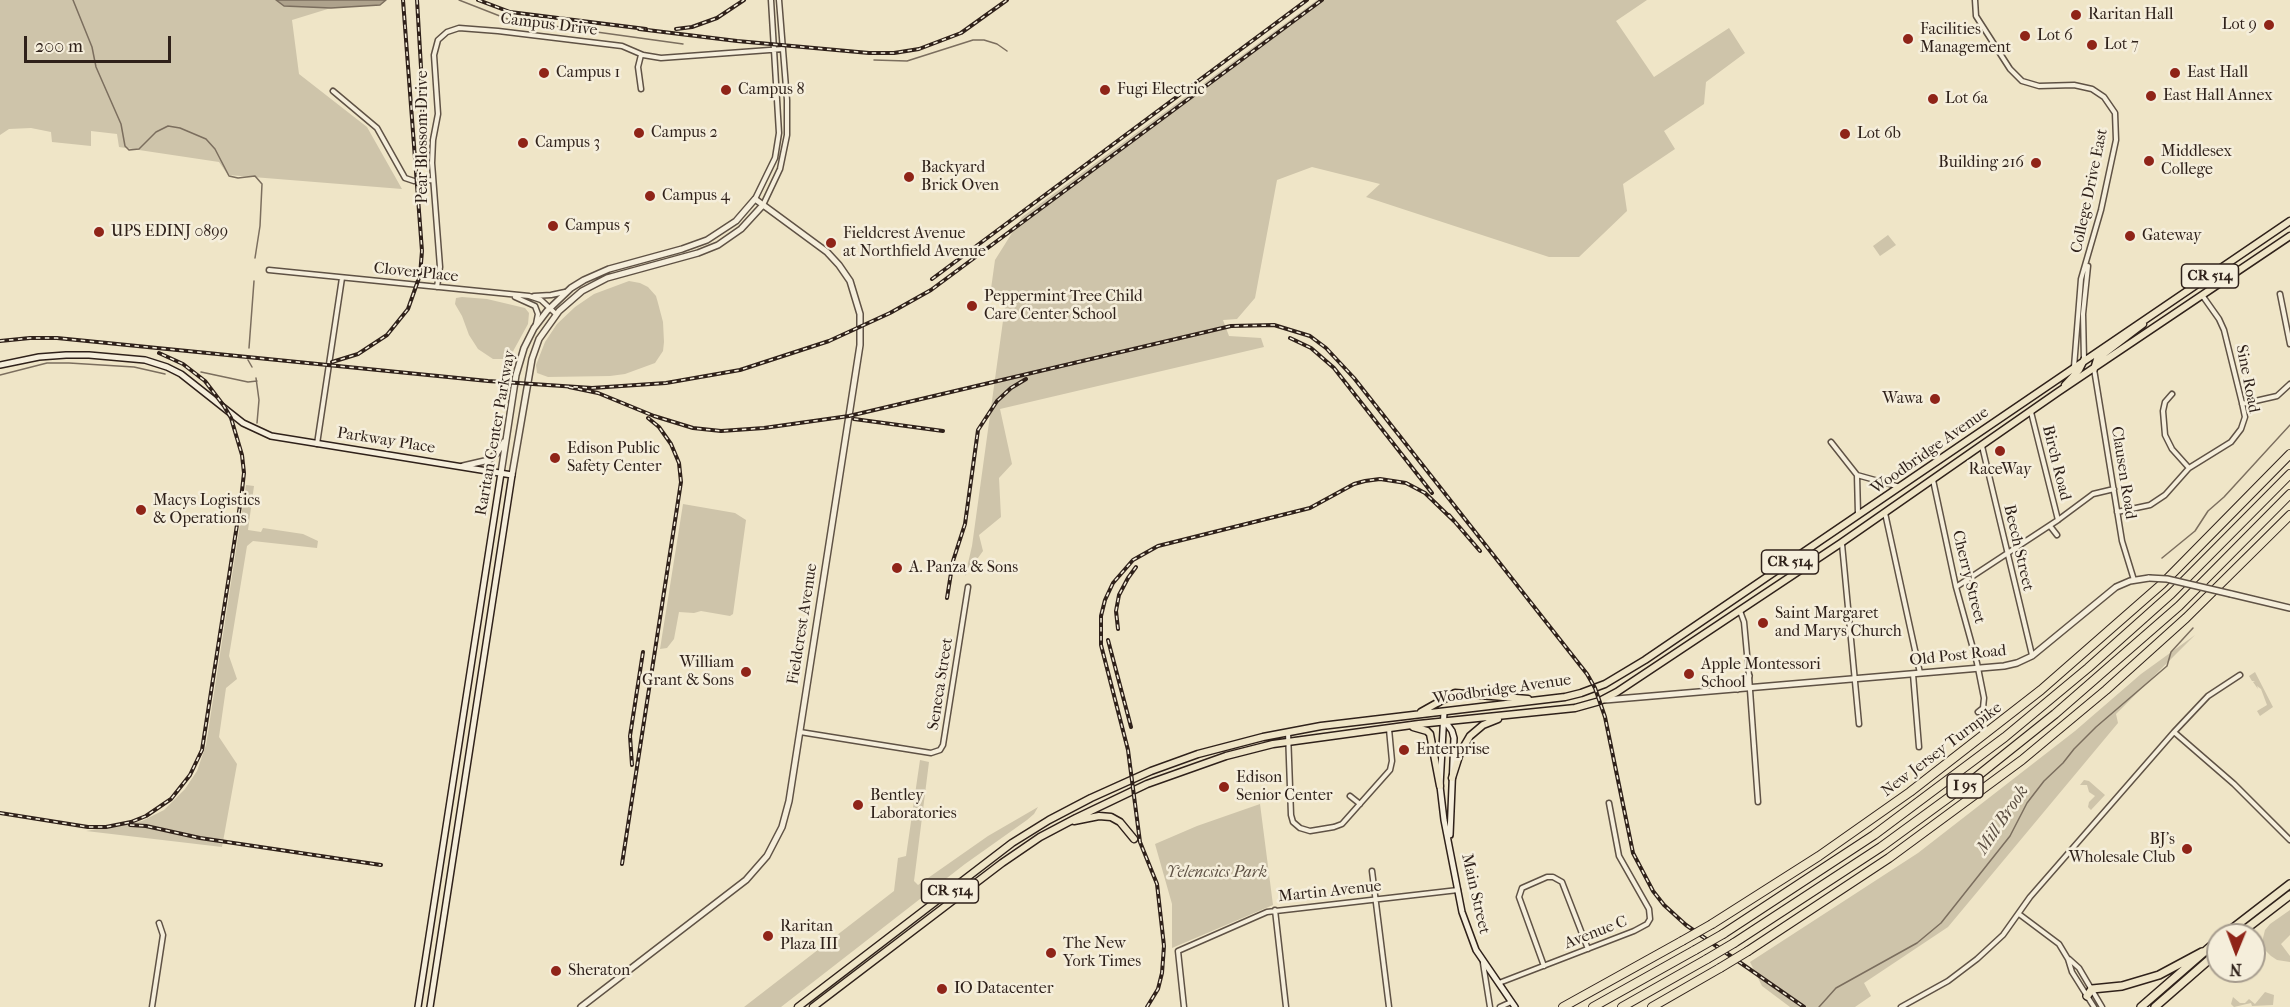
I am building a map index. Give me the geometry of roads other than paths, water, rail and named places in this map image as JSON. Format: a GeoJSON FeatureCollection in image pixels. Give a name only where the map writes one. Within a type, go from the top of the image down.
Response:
{"type":"FeatureCollection","features":[{"type":"Feature","properties":{"kind":"highway","name":"New Jersey Turnpike"},"geometry":{"type":"LineString","coordinates":[[1563,1007],[1712,924],[1772,887],[1919,786],[2014,712],[2162,584],[2290,454]]}},
{"type":"Feature","properties":{"kind":"highway","name":"New Jersey Turnpike"},"geometry":{"type":"LineString","coordinates":[[1593,1007],[1722,934],[1874,835],[2005,737],[2088,668],[2171,594],[2290,474]]}},
{"type":"Feature","properties":{"kind":"highway","name":"I 95"},"geometry":{"type":"LineString","coordinates":[[1622,1007],[1734,943],[1835,878],[1970,782],[2105,672],[2179,606],[2290,494]]}},
{"type":"Feature","properties":{"kind":"highway","name":"I 95"},"geometry":{"type":"LineString","coordinates":[[1652,1007],[1748,951],[1889,858],[2022,760],[2186,618],[2290,515]]}},
{"type":"Feature","properties":{"kind":"highway"},"geometry":{"type":"LineString","coordinates":[[2240,923],[2290,884]]}},
{"type":"Feature","properties":{"kind":"highway"},"geometry":{"type":"LineString","coordinates":[[2254,923],[2290,895]]}},
{"type":"Feature","properties":{"kind":"highway"},"geometry":{"type":"LineString","coordinates":[[2141,1007],[2206,949]]}},
{"type":"Feature","properties":{"kind":"highway"},"geometry":{"type":"LineString","coordinates":[[2087,996],[2092,989],[2122,986],[2159,975],[2202,952]]}},
{"type":"Feature","properties":{"kind":"highway"},"geometry":{"type":"LineString","coordinates":[[2155,1007],[2206,962]]}},
{"type":"Feature","properties":{"kind":"main road","name":"Woodbridge Avenue"},"geometry":{"type":"LineString","coordinates":[[798,1007],[1012,843],[1091,798],[1164,766],[1198,754],[1288,732],[1321,726],[1544,700],[1581,693],[1605,684],[1645,660],[1858,517],[2290,221]]}},
{"type":"Feature","properties":{"kind":"main road","name":"Woodbridge Avenue"},"geometry":{"type":"LineString","coordinates":[[813,1007],[1002,863],[1068,822],[1141,786],[1177,772],[1226,756],[1289,742],[1445,721],[1575,708],[1600,701],[1634,683],[1842,543],[2058,392],[2290,236]]}},
{"type":"Feature","properties":{"kind":"main road"},"geometry":{"type":"LineString","coordinates":[[2094,369],[2097,359],[2154,314]]}},
{"type":"Feature","properties":{"kind":"main road"},"geometry":{"type":"LineString","coordinates":[[2058,392],[2077,373],[2084,360]]}},
{"type":"Feature","properties":{"kind":"main road"},"geometry":{"type":"LineString","coordinates":[[1722,608],[1740,611]]}},
{"type":"Feature","properties":{"kind":"main road"},"geometry":{"type":"LineString","coordinates":[[1414,715],[1455,693],[1544,700]]}},
{"type":"Feature","properties":{"kind":"main road"},"geometry":{"type":"LineString","coordinates":[[1444,712],[1446,697]]}},
{"type":"Feature","properties":{"kind":"main road"},"geometry":{"type":"LineString","coordinates":[[1452,778],[1460,753],[1470,736],[1483,724],[1506,716]]}},
{"type":"Feature","properties":{"kind":"main road"},"geometry":{"type":"LineString","coordinates":[[1410,727],[1422,729],[1430,734],[1440,786]]}},
{"type":"Feature","properties":{"kind":"main road"},"geometry":{"type":"LineString","coordinates":[[1068,822],[1099,816],[1111,817],[1120,822],[1134,839]]}},
{"type":"Feature","properties":{"kind":"street","name":"Raritan Center Parkway"},"geometry":{"type":"LineString","coordinates":[[418,1007],[519,365],[534,328],[550,308],[571,288],[609,269],[687,248],[707,240],[732,224],[755,199],[772,166],[779,141],[780,119],[771,0]]}},
{"type":"Feature","properties":{"kind":"street","name":"Raritan Center Parkway"},"geometry":{"type":"LineString","coordinates":[[430,1007],[512,474],[532,359],[539,339],[556,314],[575,296],[605,279],[698,254],[717,245],[740,231],[763,205],[780,169],[786,141],[788,109],[779,0]]}},
{"type":"Feature","properties":{"kind":"street","name":"College Drive East"},"geometry":{"type":"LineString","coordinates":[[1975,0],[1976,16],[2010,69],[2022,81],[2039,86],[2082,86],[2092,89],[2113,107],[2116,118],[2116,140],[2102,210],[2081,279],[2074,367]]}},
{"type":"Feature","properties":{"kind":"street","name":"Campus Drive"},"geometry":{"type":"LineString","coordinates":[[452,29],[494,30],[622,46],[641,55],[676,58],[783,49]]}},
{"type":"Feature","properties":{"kind":"street","name":"Pear Blossom Drive"},"geometry":{"type":"LineString","coordinates":[[438,287],[440,267],[433,180],[433,140],[438,114],[435,52],[442,36],[452,29]]}},
{"type":"Feature","properties":{"kind":"street"},"geometry":{"type":"LineString","coordinates":[[641,55],[638,67],[641,89]]}},
{"type":"Feature","properties":{"kind":"street"},"geometry":{"type":"LineString","coordinates":[[333,91],[377,128],[405,178],[415,181],[433,180]]}},
{"type":"Feature","properties":{"kind":"street","name":"Fieldcrest Avenue"},"geometry":{"type":"LineString","coordinates":[[581,1007],[741,885],[772,848],[785,819],[859,351],[861,322],[854,289],[836,261],[755,199]]}},
{"type":"Feature","properties":{"kind":"street"},"geometry":{"type":"LineString","coordinates":[[2084,360],[2083,314],[2088,259]]}},
{"type":"Feature","properties":{"kind":"street","name":"Clover Place"},"geometry":{"type":"LineString","coordinates":[[269,270],[526,296],[538,299],[556,314]]}},
{"type":"Feature","properties":{"kind":"street","name":"Parkway Place"},"geometry":{"type":"LineString","coordinates":[[342,278],[317,444],[512,474]]}},
{"type":"Feature","properties":{"kind":"street"},"geometry":{"type":"LineString","coordinates":[[526,296],[555,295],[571,288]]}},
{"type":"Feature","properties":{"kind":"street"},"geometry":{"type":"LineString","coordinates":[[500,293],[535,306],[538,314],[534,328]]}},
{"type":"Feature","properties":{"kind":"street"},"geometry":{"type":"LineString","coordinates":[[2280,294],[2290,344]]}},
{"type":"Feature","properties":{"kind":"street","name":"Sine Road"},"geometry":{"type":"LineString","coordinates":[[2117,512],[2150,505],[2165,495],[2189,468],[2237,436],[2244,417],[2224,330],[2202,296]]}},
{"type":"Feature","properties":{"kind":"street"},"geometry":{"type":"LineString","coordinates":[[0,367],[39,357],[73,354],[151,362],[181,374],[239,420],[256,430],[283,439],[317,444]]}},
{"type":"Feature","properties":{"kind":"street","name":"Clausen Road"},"geometry":{"type":"LineString","coordinates":[[2094,369],[2122,541],[2134,580]]}},
{"type":"Feature","properties":{"kind":"street"},"geometry":{"type":"LineString","coordinates":[[2242,404],[2277,396],[2290,384]]}},
{"type":"Feature","properties":{"kind":"street"},"geometry":{"type":"LineString","coordinates":[[2172,394],[2165,402],[2163,411],[2165,435],[2172,449],[2189,468]]}},
{"type":"Feature","properties":{"kind":"street","name":"Birch Road"},"geometry":{"type":"LineString","coordinates":[[2031,412],[2058,520]]}},
{"type":"Feature","properties":{"kind":"street"},"geometry":{"type":"LineString","coordinates":[[456,466],[476,465],[489,460],[500,450],[507,432]]}},
{"type":"Feature","properties":{"kind":"street"},"geometry":{"type":"LineString","coordinates":[[1832,442],[1857,476],[1858,517]]}},
{"type":"Feature","properties":{"kind":"street","name":"Beech Street"},"geometry":{"type":"LineString","coordinates":[[1982,446],[2032,656]]}},
{"type":"Feature","properties":{"kind":"street"},"geometry":{"type":"LineString","coordinates":[[1857,476],[1901,487]]}},
{"type":"Feature","properties":{"kind":"street","name":"Cherry Street"},"geometry":{"type":"LineString","coordinates":[[1933,480],[1956,587],[1984,698],[1983,708],[1978,712]]}},
{"type":"Feature","properties":{"kind":"street"},"geometry":{"type":"LineString","coordinates":[[1956,587],[2050,526],[2093,494],[2114,489]]}},
{"type":"Feature","properties":{"kind":"street"},"geometry":{"type":"LineString","coordinates":[[1885,513],[1920,674]]}},
{"type":"Feature","properties":{"kind":"street"},"geometry":{"type":"LineString","coordinates":[[2050,526],[2057,535]]}},
{"type":"Feature","properties":{"kind":"street"},"geometry":{"type":"LineString","coordinates":[[1842,543],[1860,724]]}},
{"type":"Feature","properties":{"kind":"street","name":"Old Post Road"},"geometry":{"type":"LineString","coordinates":[[1600,701],[1634,696],[1734,691],[2004,666],[2032,656],[2116,587],[2134,580],[2167,579],[2290,608]]}},
{"type":"Feature","properties":{"kind":"street","name":"Seneca Street"},"geometry":{"type":"LineString","coordinates":[[800,732],[931,753],[940,750],[943,745],[968,587]]}},
{"type":"Feature","properties":{"kind":"street"},"geometry":{"type":"LineString","coordinates":[[1740,611],[1744,622],[1751,689],[1758,802]]}},
{"type":"Feature","properties":{"kind":"street"},"geometry":{"type":"LineString","coordinates":[[1912,675],[1919,747]]}},
{"type":"Feature","properties":{"kind":"street"},"geometry":{"type":"LineString","coordinates":[[1901,1007],[1948,981],[2003,936],[2030,897],[2174,732],[2208,696],[2240,675]]}},
{"type":"Feature","properties":{"kind":"street"},"geometry":{"type":"LineString","coordinates":[[1734,691],[1744,686],[1749,676]]}},
{"type":"Feature","properties":{"kind":"street","name":"Main Street"},"geometry":{"type":"LineString","coordinates":[[1444,712],[1440,786],[1458,890],[1468,932],[1483,962],[1513,1004]]}},
{"type":"Feature","properties":{"kind":"street","name":"Main Street"},"geometry":{"type":"LineString","coordinates":[[1445,721],[1454,738],[1450,846]]}},
{"type":"Feature","properties":{"kind":"street"},"geometry":{"type":"LineString","coordinates":[[1288,732],[1291,815],[1293,822],[1300,828],[1310,831],[1334,827],[1347,820],[1390,770],[1392,761],[1389,729]]}},
{"type":"Feature","properties":{"kind":"street"},"geometry":{"type":"LineString","coordinates":[[2174,732],[2234,784],[2290,840]]}},
{"type":"Feature","properties":{"kind":"street"},"geometry":{"type":"LineString","coordinates":[[1350,796],[1360,804]]}},
{"type":"Feature","properties":{"kind":"street","name":"Avenue C"},"geometry":{"type":"LineString","coordinates":[[1498,983],[1642,928],[1650,919],[1649,909],[1619,856],[1609,803]]}},
{"type":"Feature","properties":{"kind":"street"},"geometry":{"type":"LineString","coordinates":[[1372,871],[1389,1007]]}},
{"type":"Feature","properties":{"kind":"street"},"geometry":{"type":"LineString","coordinates":[[1544,966],[1519,897],[1522,888],[1547,878],[1553,877],[1562,882],[1588,949]]}},
{"type":"Feature","properties":{"kind":"street","name":"Martin Avenue"},"geometry":{"type":"LineString","coordinates":[[1184,1007],[1178,951],[1267,912],[1458,890]]}},
{"type":"Feature","properties":{"kind":"street"},"geometry":{"type":"LineString","coordinates":[[1275,910],[1286,1007]]}},
{"type":"Feature","properties":{"kind":"street"},"geometry":{"type":"LineString","coordinates":[[2019,914],[2059,944],[2068,958],[2079,968],[2102,1007]]}},
{"type":"Feature","properties":{"kind":"street"},"geometry":{"type":"LineString","coordinates":[[152,1007],[163,935],[159,923]]}},
{"type":"Feature","properties":{"kind":"street"},"geometry":{"type":"LineString","coordinates":[[2068,958],[2072,972],[2094,1007]]}},
{"type":"Feature","properties":{"kind":"street"},"geometry":{"type":"LineString","coordinates":[[1483,962],[1490,1007]]}},
{"type":"Feature","properties":{"kind":"street"},"geometry":{"type":"LineString","coordinates":[[1500,1007],[1513,1004]]}},
{"type":"Feature","properties":{"kind":"waterway"},"geometry":{"type":"LineString","coordinates":[[73,0],[92,47],[96,67],[121,124],[125,146],[129,150],[139,149],[156,132],[168,126],[180,128],[206,139],[215,149],[229,176],[238,178],[255,176],[262,184],[260,226],[255,258]]}},
{"type":"Feature","properties":{"kind":"waterway"},"geometry":{"type":"LineString","coordinates":[[459,0],[510,20],[683,44]]}},
{"type":"Feature","properties":{"kind":"waterway"},"geometry":{"type":"LineString","coordinates":[[874,60],[907,61],[973,40],[984,40],[997,44],[1007,51]]}},
{"type":"Feature","properties":{"kind":"waterway"},"geometry":{"type":"LineString","coordinates":[[249,348],[254,281]]}},
{"type":"Feature","properties":{"kind":"waterway"},"geometry":{"type":"LineString","coordinates":[[248,360],[252,367]]}},
{"type":"Feature","properties":{"kind":"waterway"},"geometry":{"type":"LineString","coordinates":[[0,375],[47,363],[134,367],[165,374]]}},
{"type":"Feature","properties":{"kind":"waterway"},"geometry":{"type":"LineString","coordinates":[[201,372],[248,382],[257,381]]}},
{"type":"Feature","properties":{"kind":"waterway"},"geometry":{"type":"LineString","coordinates":[[256,378],[259,400],[257,423]]}},
{"type":"Feature","properties":{"kind":"waterway","name":"Mill Brook"},"geometry":{"type":"LineString","coordinates":[[2162,558],[2195,531],[2208,511],[2224,497],[2290,425]]}},
{"type":"Feature","properties":{"kind":"waterway","name":"Mill Brook"},"geometry":{"type":"LineString","coordinates":[[1819,1007],[1836,988],[1917,943],[1941,923],[2010,836],[2027,803],[2044,781],[2096,727],[2167,666],[2171,652],[2193,628]]}},
{"type":"Feature","properties":{"kind":"railway"},"geometry":{"type":"LineString","coordinates":[[332,362],[358,354],[387,335],[408,309],[420,275],[422,251],[403,0]]}},
{"type":"Feature","properties":{"kind":"railway"},"geometry":{"type":"LineString","coordinates":[[417,0],[423,101],[420,143]]}},
{"type":"Feature","properties":{"kind":"railway"},"geometry":{"type":"LineString","coordinates":[[478,0],[510,12],[646,29]]}},
{"type":"Feature","properties":{"kind":"railway"},"geometry":{"type":"LineString","coordinates":[[676,29],[692,27],[717,18],[744,0]]}},
{"type":"Feature","properties":{"kind":"railway"},"geometry":{"type":"LineString","coordinates":[[639,29],[737,41],[869,53],[894,53],[919,49],[961,33],[1007,0]]}},
{"type":"Feature","properties":{"kind":"railway"},"geometry":{"type":"LineString","coordinates":[[932,279],[1307,0]]}},
{"type":"Feature","properties":{"kind":"railway"},"geometry":{"type":"LineString","coordinates":[[0,341],[57,338],[488,381],[592,388],[666,383],[740,370],[829,341],[890,313],[931,290],[1322,0]]}},
{"type":"Feature","properties":{"kind":"railway"},"geometry":{"type":"LineString","coordinates":[[569,387],[598,393],[654,416],[693,428],[721,431],[764,428],[849,416],[1231,326],[1274,325],[1310,336],[1326,348],[1354,378],[1587,674],[1595,688],[1605,717],[1633,853],[1653,891],[1664,905],[1686,925],[1804,1007]]}},
{"type":"Feature","properties":{"kind":"railway"},"geometry":{"type":"LineString","coordinates":[[1290,338],[1311,348],[1334,368],[1432,493]]}},
{"type":"Feature","properties":{"kind":"railway"},"geometry":{"type":"LineString","coordinates":[[0,813],[88,827],[106,827],[131,822],[146,816],[171,799],[190,775],[202,750],[244,473],[242,455],[231,418],[224,406],[205,381],[183,364],[159,353]]}},
{"type":"Feature","properties":{"kind":"railway"},"geometry":{"type":"LineString","coordinates":[[947,598],[953,561],[965,524],[978,430],[997,401],[1011,388],[1026,379]]}},
{"type":"Feature","properties":{"kind":"railway"},"geometry":{"type":"LineString","coordinates":[[622,864],[681,482],[679,463],[671,444],[659,427],[648,418]]}},
{"type":"Feature","properties":{"kind":"railway"},"geometry":{"type":"LineString","coordinates":[[854,419],[943,431]]}},
{"type":"Feature","properties":{"kind":"railway"},"geometry":{"type":"LineString","coordinates":[[1147,1007],[1158,989],[1164,946],[1157,884],[1140,842],[1128,750],[1101,645],[1101,616],[1113,583],[1133,560],[1158,546],[1310,508],[1354,484],[1365,481],[1380,479],[1406,483],[1425,493],[1454,521]]}},
{"type":"Feature","properties":{"kind":"railway"},"geometry":{"type":"LineString","coordinates":[[1449,515],[1480,551]]}},
{"type":"Feature","properties":{"kind":"railway"},"geometry":{"type":"LineString","coordinates":[[1118,629],[1116,611],[1119,595],[1136,567]]}},
{"type":"Feature","properties":{"kind":"railway"},"geometry":{"type":"LineString","coordinates":[[1108,640],[1131,727]]}},
{"type":"Feature","properties":{"kind":"railway"},"geometry":{"type":"LineString","coordinates":[[632,765],[630,736],[643,652]]}},
{"type":"Feature","properties":{"kind":"railway"},"geometry":{"type":"LineString","coordinates":[[130,825],[146,826],[200,838],[381,865]]}},
{"type":"Feature","properties":{"kind":"place","name":"Raritan Hall"},"geometry":{"type":"Point","coordinates":[2076,15]}},
{"type":"Feature","properties":{"kind":"place","name":"Lot 9"},"geometry":{"type":"Point","coordinates":[2269,25]}},
{"type":"Feature","properties":{"kind":"place","name":"Lot 6"},"geometry":{"type":"Point","coordinates":[2025,36]}},
{"type":"Feature","properties":{"kind":"place","name":"Facilities Management"},"geometry":{"type":"Point","coordinates":[1908,39]}},
{"type":"Feature","properties":{"kind":"place","name":"Lot 7"},"geometry":{"type":"Point","coordinates":[2092,45]}},
{"type":"Feature","properties":{"kind":"place","name":"Campus 1"},"geometry":{"type":"Point","coordinates":[544,73]}},
{"type":"Feature","properties":{"kind":"place","name":"East Hall"},"geometry":{"type":"Point","coordinates":[2175,73]}},
{"type":"Feature","properties":{"kind":"place","name":"Campus 8"},"geometry":{"type":"Point","coordinates":[726,90]}},
{"type":"Feature","properties":{"kind":"place","name":"Fugi Electric"},"geometry":{"type":"Point","coordinates":[1105,90]}},
{"type":"Feature","properties":{"kind":"place","name":"East Hall Annex"},"geometry":{"type":"Point","coordinates":[2151,96]}},
{"type":"Feature","properties":{"kind":"place","name":"Lot 6a"},"geometry":{"type":"Point","coordinates":[1933,99]}},
{"type":"Feature","properties":{"kind":"place","name":"Campus 2"},"geometry":{"type":"Point","coordinates":[639,133]}},
{"type":"Feature","properties":{"kind":"place","name":"Lot 6b"},"geometry":{"type":"Point","coordinates":[1845,134]}},
{"type":"Feature","properties":{"kind":"place","name":"Campus 3"},"geometry":{"type":"Point","coordinates":[523,143]}},
{"type":"Feature","properties":{"kind":"place","name":"Middlesex College"},"geometry":{"type":"Point","coordinates":[2149,161]}},
{"type":"Feature","properties":{"kind":"place","name":"Building 216"},"geometry":{"type":"Point","coordinates":[2036,163]}},
{"type":"Feature","properties":{"kind":"place","name":"Backyard Brick Oven"},"geometry":{"type":"Point","coordinates":[909,177]}},
{"type":"Feature","properties":{"kind":"place","name":"Campus 4"},"geometry":{"type":"Point","coordinates":[650,196]}},
{"type":"Feature","properties":{"kind":"place","name":"Campus 5"},"geometry":{"type":"Point","coordinates":[553,226]}},
{"type":"Feature","properties":{"kind":"place","name":"UPS EDINJ 0899"},"geometry":{"type":"Point","coordinates":[99,232]}},
{"type":"Feature","properties":{"kind":"place","name":"Gateway"},"geometry":{"type":"Point","coordinates":[2130,236]}},
{"type":"Feature","properties":{"kind":"place","name":"Fieldcrest Avenue at Northfield Avenue"},"geometry":{"type":"Point","coordinates":[831,243]}},
{"type":"Feature","properties":{"kind":"place","name":"Peppermint Tree Child Care Center School"},"geometry":{"type":"Point","coordinates":[972,306]}},
{"type":"Feature","properties":{"kind":"place","name":"Wawa"},"geometry":{"type":"Point","coordinates":[1935,399]}},
{"type":"Feature","properties":{"kind":"place","name":"RaceWay"},"geometry":{"type":"Point","coordinates":[2000,451]}},
{"type":"Feature","properties":{"kind":"place","name":"Edison Public Safety Center"},"geometry":{"type":"Point","coordinates":[555,458]}},
{"type":"Feature","properties":{"kind":"place","name":"Macys Logistics & Operations"},"geometry":{"type":"Point","coordinates":[141,510]}},
{"type":"Feature","properties":{"kind":"place","name":"A. Panza & Sons"},"geometry":{"type":"Point","coordinates":[897,568]}},
{"type":"Feature","properties":{"kind":"place","name":"Saint Margaret and Marys Church"},"geometry":{"type":"Point","coordinates":[1763,623]}},
{"type":"Feature","properties":{"kind":"place","name":"William Grant & Sons"},"geometry":{"type":"Point","coordinates":[746,672]}},
{"type":"Feature","properties":{"kind":"place","name":"Apple Montessori School"},"geometry":{"type":"Point","coordinates":[1689,674]}},
{"type":"Feature","properties":{"kind":"place","name":"Enterprise"},"geometry":{"type":"Point","coordinates":[1404,750]}},
{"type":"Feature","properties":{"kind":"place","name":"Edison Senior Center"},"geometry":{"type":"Point","coordinates":[1224,787]}},
{"type":"Feature","properties":{"kind":"place","name":"Bentley Laboratories"},"geometry":{"type":"Point","coordinates":[858,805]}},
{"type":"Feature","properties":{"kind":"place","name":"BJ's Wholesale Club"},"geometry":{"type":"Point","coordinates":[2187,849]}},
{"type":"Feature","properties":{"kind":"place","name":"Raritan Plaza III"},"geometry":{"type":"Point","coordinates":[768,936]}},
{"type":"Feature","properties":{"kind":"place","name":"The New York Times"},"geometry":{"type":"Point","coordinates":[1051,953]}},
{"type":"Feature","properties":{"kind":"place","name":"Sheraton"},"geometry":{"type":"Point","coordinates":[556,971]}},
{"type":"Feature","properties":{"kind":"place","name":"IO Datacenter"},"geometry":{"type":"Point","coordinates":[942,989]}},
{"type":"Feature","properties":{"kind":"park label","name":"Yelencsics Park"},"geometry":{"type":"Point","coordinates":[1217,873]}}]}
